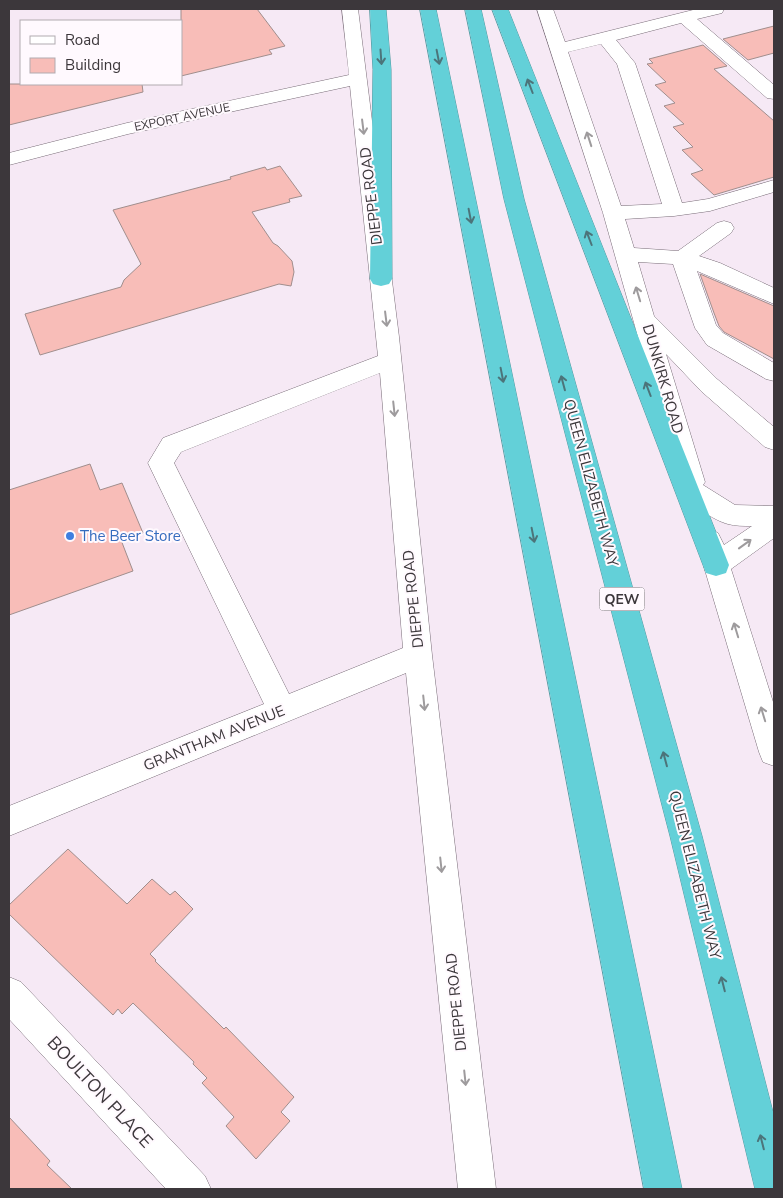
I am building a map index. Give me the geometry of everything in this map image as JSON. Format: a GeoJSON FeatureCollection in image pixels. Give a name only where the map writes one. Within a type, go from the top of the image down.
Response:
{"type":"FeatureCollection","features":[{"type":"Feature","properties":{"kind":"highway"},"geometry":{"type":"LineString","coordinates":[[378,9],[382,70],[381,279]]}},
{"type":"Feature","properties":{"kind":"highway"},"geometry":{"type":"LineString","coordinates":[[428,9],[663,1189]]}},
{"type":"Feature","properties":{"kind":"highway","name":"QUEEN ELIZABETH WAY"},"geometry":{"type":"LineString","coordinates":[[473,9],[514,199],[686,836],[774,1189]]}},
{"type":"Feature","properties":{"kind":"highway"},"geometry":{"type":"LineString","coordinates":[[500,9],[688,483]]}},
{"type":"Feature","properties":{"kind":"street","name":"DIEPPE ROAD"},"geometry":{"type":"LineString","coordinates":[[350,9],[390,360],[418,655],[477,1189]]}},
{"type":"Feature","properties":{"kind":"street","name":"DUNKIRK ROAD"},"geometry":{"type":"LineString","coordinates":[[544,9],[559,48],[646,318],[688,483],[716,565],[763,684],[774,752]]}},
{"type":"Feature","properties":{"kind":"street"},"geometry":{"type":"LineString","coordinates":[[559,48],[716,9]]}},
{"type":"Feature","properties":{"kind":"street"},"geometry":{"type":"LineString","coordinates":[[684,17],[774,94]]}},
{"type":"Feature","properties":{"kind":"street"},"geometry":{"type":"LineString","coordinates":[[605,37],[626,64],[674,210]]}},
{"type":"Feature","properties":{"kind":"street","name":"EXPORT AVENUE"},"geometry":{"type":"LineString","coordinates":[[9,159],[127,129],[357,79]]}},
{"type":"Feature","properties":{"kind":"street"},"geometry":{"type":"LineString","coordinates":[[613,213],[674,210],[710,205],[774,186]]}},
{"type":"Feature","properties":{"kind":"street"},"geometry":{"type":"LineString","coordinates":[[682,258],[724,228]]}},
{"type":"Feature","properties":{"kind":"street"},"geometry":{"type":"LineString","coordinates":[[626,254],[682,258],[712,268],[774,297]]}},
{"type":"Feature","properties":{"kind":"street"},"geometry":{"type":"LineString","coordinates":[[682,258],[706,328],[714,340],[774,373]]}},
{"type":"Feature","properties":{"kind":"street"},"geometry":{"type":"LineString","coordinates":[[646,318],[710,385],[774,441]]}},
{"type":"Feature","properties":{"kind":"street"},"geometry":{"type":"LineString","coordinates":[[282,710],[161,463],[172,445],[390,360]]}},
{"type":"Feature","properties":{"kind":"street"},"geometry":{"type":"LineString","coordinates":[[688,483],[730,515],[774,516]]}},
{"type":"Feature","properties":{"kind":"street"},"geometry":{"type":"LineString","coordinates":[[716,565],[774,524]]}},
{"type":"Feature","properties":{"kind":"street","name":"GRANTHAM AVENUE"},"geometry":{"type":"LineString","coordinates":[[9,821],[418,655]]}},
{"type":"Feature","properties":{"kind":"street","name":"BOULTON PLACE"},"geometry":{"type":"LineString","coordinates":[[9,994],[192,1189]]}},
{"type":"Feature","properties":{"kind":"building"},"geometry":{"type":"Polygon","coordinates":[[[181,9],[257,9],[285,46],[269,50],[272,54],[182,76],[181,9]]]}},
{"type":"Feature","properties":{"kind":"building"},"geometry":{"type":"Polygon","coordinates":[[[774,26],[774,53],[748,60],[723,39],[774,26]]]}},
{"type":"Feature","properties":{"kind":"building"},"geometry":{"type":"Polygon","coordinates":[[[703,45],[727,66],[714,69],[774,121],[774,177],[714,195],[691,174],[703,170],[682,150],[693,147],[673,127],[684,124],[664,106],[675,103],[655,85],[666,82],[647,64],[653,63],[649,59],[703,45]]]}},
{"type":"Feature","properties":{"kind":"building"},"geometry":{"type":"Polygon","coordinates":[[[9,84],[142,85],[143,92],[9,125],[9,84]]]}},
{"type":"Feature","properties":{"kind":"building"},"geometry":{"type":"Polygon","coordinates":[[[280,166],[302,196],[289,199],[290,202],[252,212],[273,243],[292,261],[294,272],[291,286],[279,284],[40,355],[25,314],[121,287],[124,280],[141,264],[113,210],[231,179],[230,177],[265,167],[267,170],[280,166]]]}},
{"type":"Feature","properties":{"kind":"building"},"geometry":{"type":"Polygon","coordinates":[[[700,274],[774,306],[774,359],[724,332],[719,326],[700,274]]]}},
{"type":"Feature","properties":{"kind":"building","name":"The Beer Store"},"geometry":{"type":"Polygon","coordinates":[[[90,464],[100,490],[122,483],[143,533],[121,540],[133,571],[9,615],[9,490],[90,464]]]}},
{"type":"Feature","properties":{"kind":"building"},"geometry":{"type":"Polygon","coordinates":[[[68,849],[127,904],[152,879],[170,895],[175,891],[193,909],[150,954],[224,1029],[226,1027],[294,1097],[281,1112],[290,1121],[256,1159],[226,1126],[234,1117],[202,1083],[207,1078],[193,1064],[194,1062],[133,1003],[122,1014],[118,1009],[113,1015],[9,914],[9,905],[68,849]]]}},
{"type":"Feature","properties":{"kind":"building"},"geometry":{"type":"Polygon","coordinates":[[[9,1117],[50,1161],[47,1165],[72,1189],[9,1189],[9,1117]]]}},
{"type":"Feature","properties":{"kind":"place","name":"The Beer Store"},"geometry":{"type":"Point","coordinates":[70,536]}}]}
